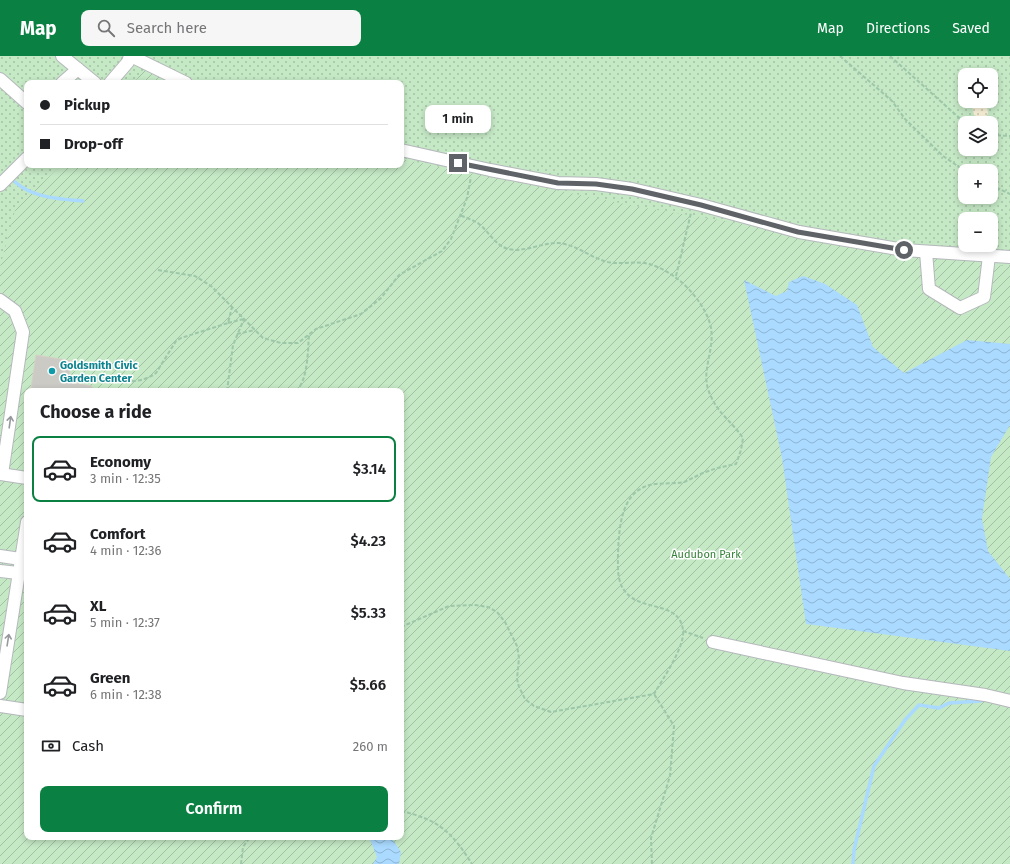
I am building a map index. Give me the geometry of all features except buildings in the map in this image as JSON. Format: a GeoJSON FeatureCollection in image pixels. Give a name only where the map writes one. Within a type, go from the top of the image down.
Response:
{"type":"FeatureCollection","features":[{"type":"Feature","properties":{"kind":"street"},"geometry":{"type":"LineString","coordinates":[[62,56],[91,80]]}},
{"type":"Feature","properties":{"kind":"street"},"geometry":{"type":"LineString","coordinates":[[113,80],[128,62],[131,56],[180,80]]}},
{"type":"Feature","properties":{"kind":"street"},"geometry":{"type":"LineString","coordinates":[[65,80],[78,69]]}},
{"type":"Feature","properties":{"kind":"street"},"geometry":{"type":"LineString","coordinates":[[0,79],[24,100]]}},
{"type":"Feature","properties":{"kind":"street"},"geometry":{"type":"LineString","coordinates":[[404,151],[558,183],[596,184],[632,189],[693,203],[798,232],[904,250],[1010,256]]}},
{"type":"Feature","properties":{"kind":"street"},"geometry":{"type":"LineString","coordinates":[[0,185],[24,161]]}},
{"type":"Feature","properties":{"kind":"street"},"geometry":{"type":"LineString","coordinates":[[926,252],[928,289],[960,308],[984,297],[989,256]]}},
{"type":"Feature","properties":{"kind":"street"},"geometry":{"type":"LineString","coordinates":[[0,300],[15,311],[23,332],[1,474],[24,478]]}},
{"type":"Feature","properties":{"kind":"street"},"geometry":{"type":"LineString","coordinates":[[0,556],[24,559],[23,574],[0,692]]}},
{"type":"Feature","properties":{"kind":"street"},"geometry":{"type":"LineString","coordinates":[[0,571],[23,574]]}},
{"type":"Feature","properties":{"kind":"street"},"geometry":{"type":"LineString","coordinates":[[713,642],[903,683],[985,695],[1010,701]]}},
{"type":"Feature","properties":{"kind":"street"},"geometry":{"type":"LineString","coordinates":[[0,706],[24,710]]}},
{"type":"Feature","properties":{"kind":"path"},"geometry":{"type":"LineString","coordinates":[[840,56],[892,101],[905,118],[943,156],[958,166]]}},
{"type":"Feature","properties":{"kind":"path"},"geometry":{"type":"LineString","coordinates":[[890,56],[958,117]]}},
{"type":"Feature","properties":{"kind":"path"},"geometry":{"type":"LineString","coordinates":[[998,135],[1010,136]]}},
{"type":"Feature","properties":{"kind":"path"},"geometry":{"type":"LineString","coordinates":[[158,270],[195,276],[211,286],[263,338],[281,343],[298,343],[316,329],[361,314],[381,298],[399,275],[442,251],[451,239],[467,198],[473,166]]}},
{"type":"Feature","properties":{"kind":"path"},"geometry":{"type":"LineString","coordinates":[[998,188],[1010,194]]}},
{"type":"Feature","properties":{"kind":"path"},"geometry":{"type":"LineString","coordinates":[[676,276],[693,203]]}},
{"type":"Feature","properties":{"kind":"path"},"geometry":{"type":"LineString","coordinates":[[460,215],[478,222],[496,244],[510,250],[558,243],[574,247],[604,261],[615,264],[649,264],[676,276],[700,303],[708,318],[712,334],[712,349],[707,373],[708,387],[712,401],[721,415],[735,426],[743,438],[736,464],[706,472],[684,482],[643,487],[632,496],[624,512],[619,532],[617,577],[630,597],[640,602],[667,609],[679,620],[683,632],[680,645],[654,694]]}},
{"type":"Feature","properties":{"kind":"path"},"geometry":{"type":"LineString","coordinates":[[228,323],[232,306]]}},
{"type":"Feature","properties":{"kind":"path"},"geometry":{"type":"LineString","coordinates":[[126,381],[133,382],[142,380],[156,373],[180,338],[244,319]]}},
{"type":"Feature","properties":{"kind":"path"},"geometry":{"type":"LineString","coordinates":[[227,388],[233,344],[236,334],[244,319]]}},
{"type":"Feature","properties":{"kind":"path"},"geometry":{"type":"LineString","coordinates":[[236,334],[255,330]]}},
{"type":"Feature","properties":{"kind":"path"},"geometry":{"type":"LineString","coordinates":[[298,388],[302,381],[306,365],[309,334]]}},
{"type":"Feature","properties":{"kind":"path"},"geometry":{"type":"LineString","coordinates":[[404,626],[449,606],[469,604],[488,607],[497,612],[505,622],[517,646],[519,658],[517,679],[519,687],[525,698],[534,706],[551,712],[654,694]]}},
{"type":"Feature","properties":{"kind":"path"},"geometry":{"type":"LineString","coordinates":[[683,632],[713,642]]}},
{"type":"Feature","properties":{"kind":"path"},"geometry":{"type":"LineString","coordinates":[[652,864],[651,838],[670,776],[674,726],[654,694]]}},
{"type":"Feature","properties":{"kind":"path"},"geometry":{"type":"LineString","coordinates":[[404,811],[432,820],[447,831],[461,846],[472,864]]}},
{"type":"Feature","properties":{"kind":"path"},"geometry":{"type":"LineString","coordinates":[[241,864],[243,847],[248,840]]}},
{"type":"Feature","properties":{"kind":"green space","name":"Audubon Park"},"geometry":{"type":"Polygon","coordinates":[[[0,56],[1010,56],[1010,864],[0,864],[0,56]]]}},
{"type":"Feature","properties":{"kind":"green space"},"geometry":{"type":"Polygon","coordinates":[[[144,69],[166,80],[136,80],[144,69]]]}},
{"type":"Feature","properties":{"kind":"green space","name":"Audubon Park"},"geometry":{"type":"Polygon","coordinates":[[[404,160],[645,208],[1010,267],[1010,864],[0,864],[0,267],[16,207],[59,168],[404,168],[404,160]]]}},
{"type":"Feature","properties":{"kind":"sand"},"geometry":{"type":"Polygon","coordinates":[[[972,108],[987,108],[988,113],[986,116],[974,115],[972,108]]]}},
{"type":"Feature","properties":{"kind":"water"},"geometry":{"type":"Polygon","coordinates":[[[803,276],[825,284],[857,305],[873,347],[904,373],[967,340],[1010,344],[1010,425],[991,457],[982,519],[988,551],[1010,579],[1010,651],[806,624],[782,458],[744,280],[776,296],[787,291],[789,282],[803,276]]]}},
{"type":"Feature","properties":{"kind":"water"},"geometry":{"type":"Polygon","coordinates":[[[370,840],[393,840],[401,852],[399,864],[373,864],[377,857],[370,840]]]}},
{"type":"Feature","properties":{"kind":"waterway"},"geometry":{"type":"LineString","coordinates":[[15,182],[38,195],[83,201]]}},
{"type":"Feature","properties":{"kind":"waterway"},"geometry":{"type":"LineString","coordinates":[[853,864],[854,850],[874,766],[905,720],[919,705],[939,708],[949,703],[981,701]]}},
{"type":"Feature","properties":{"kind":"place","name":"Goldsmith Civic Garden Center"},"geometry":{"type":"Point","coordinates":[52,371]}},
{"type":"Feature","properties":{"kind":"route"},"geometry":{"type":"LineString","coordinates":[[458,163],[558,183],[596,184],[632,189],[701,205],[798,232],[904,250]]}}]}
